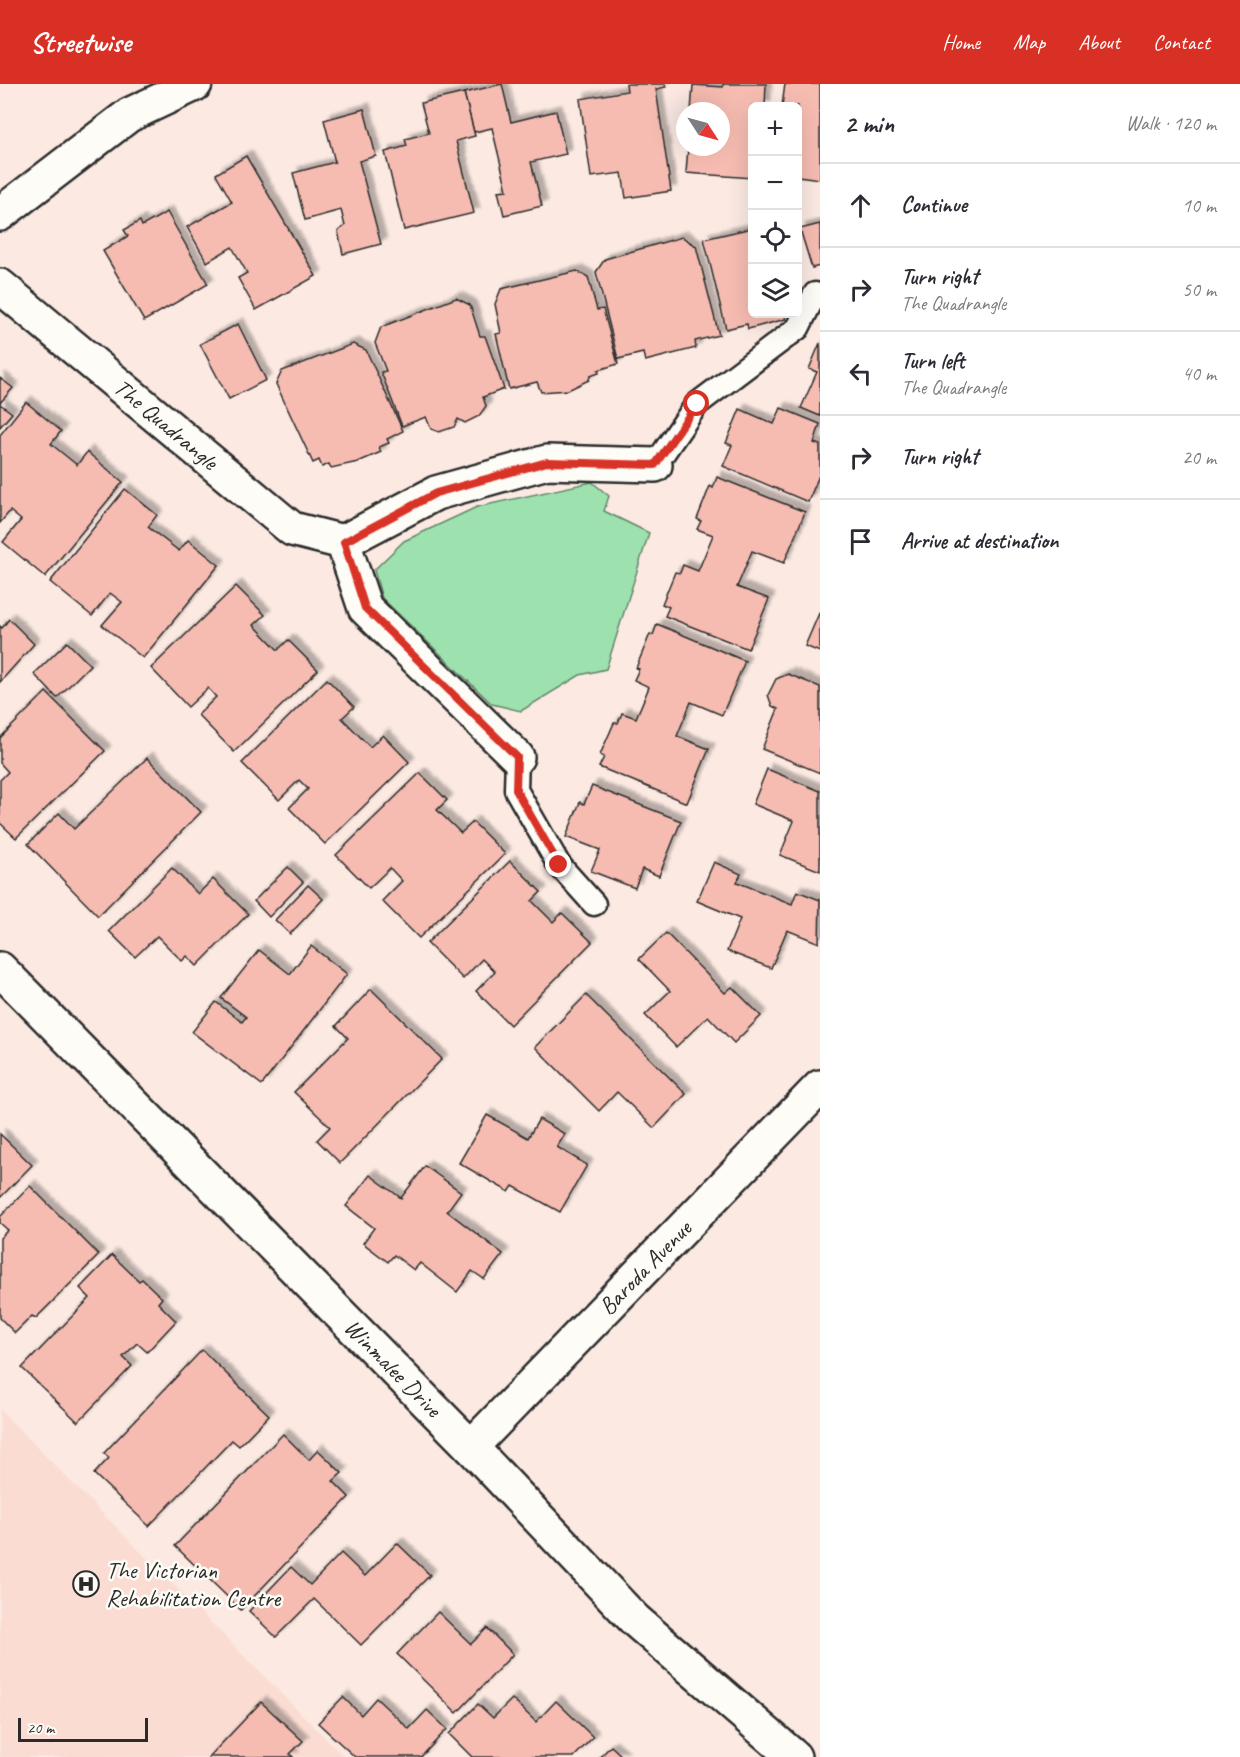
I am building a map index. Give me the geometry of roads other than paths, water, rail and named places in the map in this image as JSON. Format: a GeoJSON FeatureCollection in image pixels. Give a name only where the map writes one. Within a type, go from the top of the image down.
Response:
{"type":"FeatureCollection","features":[{"type":"Feature","properties":{"kind":"street"},"geometry":{"type":"LineString","coordinates":[[0,214],[129,115],[195,84]]}},
{"type":"Feature","properties":{"kind":"street","name":"The Quadrangle"},"geometry":{"type":"LineString","coordinates":[[0,286],[291,529],[344,542]]}},
{"type":"Feature","properties":{"kind":"street"},"geometry":{"type":"LineString","coordinates":[[517,757],[365,608],[344,542],[436,493],[547,462],[655,465]]}},
{"type":"Feature","properties":{"kind":"street","name":"Winmalee Drive"},"geometry":{"type":"LineString","coordinates":[[0,969],[471,1447],[635,1620],[794,1757]]}},
{"type":"Feature","properties":{"kind":"street","name":"Baroda Avenue"},"geometry":{"type":"LineString","coordinates":[[471,1447],[820,1087]]}},
{"type":"Feature","properties":{"kind":"lane"},"geometry":{"type":"LineString","coordinates":[[655,465],[697,404],[798,328],[815,294]]}},
{"type":"Feature","properties":{"kind":"lane"},"geometry":{"type":"LineString","coordinates":[[517,757],[516,790],[559,865],[594,904]]}},
{"type":"Feature","properties":{"kind":"place","name":"The Victorian Rehabilitation Centre"},"geometry":{"type":"Point","coordinates":[86,1584]}}]}
